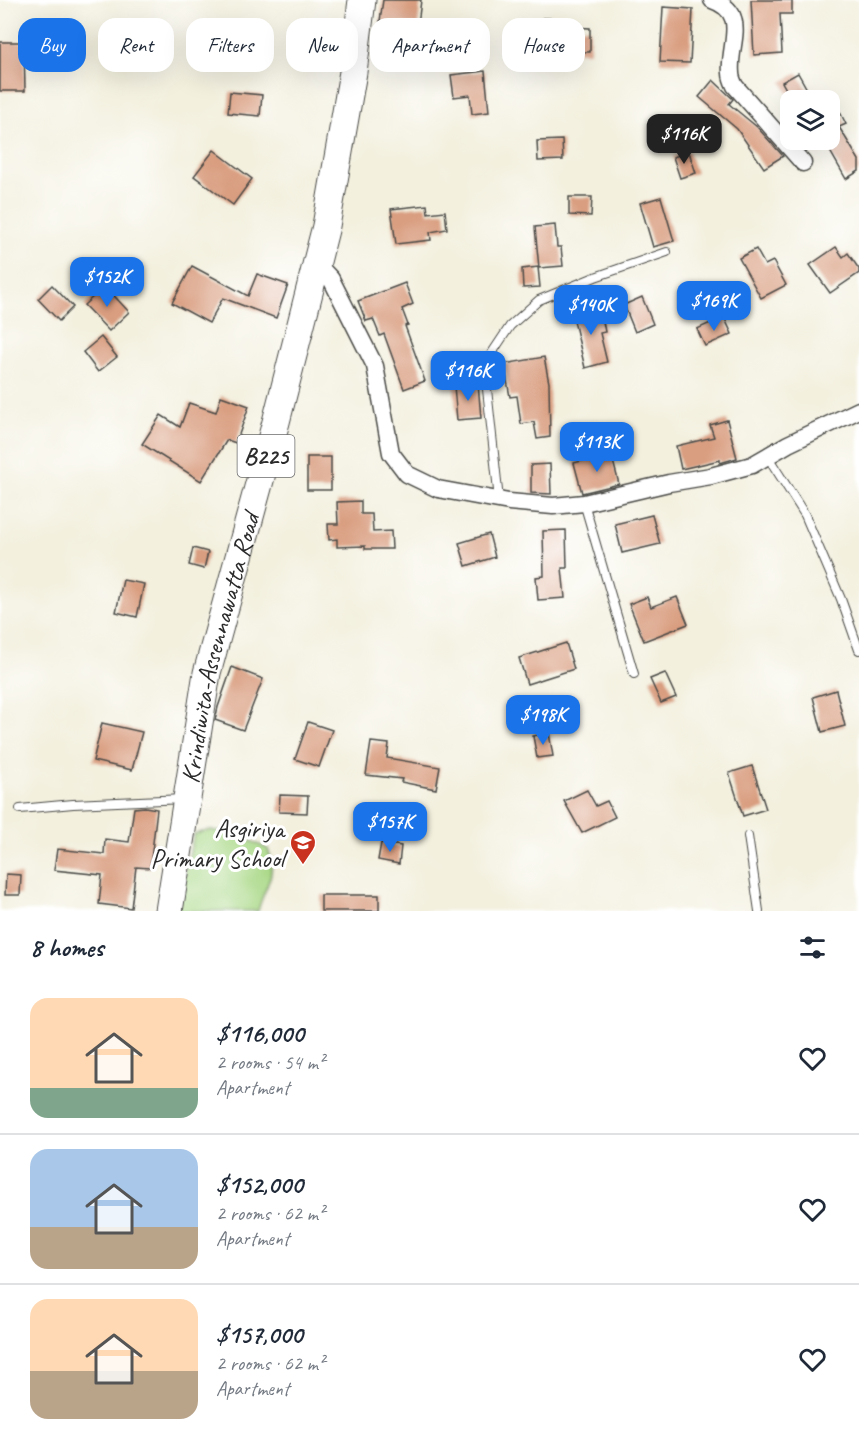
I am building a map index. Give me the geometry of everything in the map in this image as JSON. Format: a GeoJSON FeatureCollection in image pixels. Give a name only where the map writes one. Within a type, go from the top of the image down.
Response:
{"type":"FeatureCollection","features":[{"type":"Feature","properties":{"kind":"main road","name":"Krindiwita-Assennawatta Road"},"geometry":{"type":"LineString","coordinates":[[170,911],[207,673],[276,422],[326,226],[363,0]]}},
{"type":"Feature","properties":{"kind":"street"},"geometry":{"type":"LineString","coordinates":[[711,0],[723,4],[735,21],[731,72],[735,86],[803,163]]}},
{"type":"Feature","properties":{"kind":"street"},"geometry":{"type":"LineString","coordinates":[[316,263],[331,279],[375,366],[391,453],[407,474],[438,489],[499,500],[553,506],[585,503],[752,465],[788,444],[859,410]]}},
{"type":"Feature","properties":{"kind":"lane"},"geometry":{"type":"LineString","coordinates":[[499,500],[486,380],[490,356],[510,327],[539,300],[594,277],[667,252]]}},
{"type":"Feature","properties":{"kind":"lane"},"geometry":{"type":"LineString","coordinates":[[768,457],[805,515],[841,599],[859,650]]}},
{"type":"Feature","properties":{"kind":"lane"},"geometry":{"type":"LineString","coordinates":[[585,503],[634,674]]}},
{"type":"Feature","properties":{"kind":"lane"},"geometry":{"type":"LineString","coordinates":[[20,809],[73,804],[187,799]]}},
{"type":"Feature","properties":{"kind":"lane"},"geometry":{"type":"LineString","coordinates":[[748,836],[759,911]]}},
{"type":"Feature","properties":{"kind":"green space"},"geometry":{"type":"Polygon","coordinates":[[[211,830],[243,837],[268,849],[272,867],[271,874],[258,911],[176,911],[194,834],[211,830]]]}},
{"type":"Feature","properties":{"kind":"building"},"geometry":{"type":"Polygon","coordinates":[[[383,0],[421,0],[419,18],[380,18],[383,0]]]}},
{"type":"Feature","properties":{"kind":"building"},"geometry":{"type":"Polygon","coordinates":[[[751,0],[792,0],[792,14],[780,14],[782,53],[754,55],[751,0]]]}},
{"type":"Feature","properties":{"kind":"building"},"geometry":{"type":"Polygon","coordinates":[[[663,7],[693,9],[690,63],[660,62],[663,7]]]}},
{"type":"Feature","properties":{"kind":"building"},"geometry":{"type":"Polygon","coordinates":[[[585,28],[590,28],[590,52],[585,52],[585,28]]]}},
{"type":"Feature","properties":{"kind":"building"},"geometry":{"type":"Polygon","coordinates":[[[0,42],[18,42],[18,72],[25,72],[25,91],[0,91],[0,42]]]}},
{"type":"Feature","properties":{"kind":"building"},"geometry":{"type":"Polygon","coordinates":[[[485,72],[489,112],[472,114],[470,95],[454,97],[451,75],[485,72]]]}},
{"type":"Feature","properties":{"kind":"building"},"geometry":{"type":"Polygon","coordinates":[[[798,73],[807,90],[786,90],[782,82],[798,73]]]}},
{"type":"Feature","properties":{"kind":"building"},"geometry":{"type":"Polygon","coordinates":[[[713,80],[733,99],[729,104],[757,127],[783,156],[764,168],[737,129],[699,97],[713,80]]]}},
{"type":"Feature","properties":{"kind":"building"},"geometry":{"type":"Polygon","coordinates":[[[230,92],[262,95],[260,116],[228,113],[230,92]]]}},
{"type":"Feature","properties":{"kind":"building"},"geometry":{"type":"Polygon","coordinates":[[[840,112],[846,124],[840,127],[840,112]]]}},
{"type":"Feature","properties":{"kind":"building"},"geometry":{"type":"Polygon","coordinates":[[[840,129],[859,160],[859,171],[846,179],[830,151],[840,150],[840,129]]]}},
{"type":"Feature","properties":{"kind":"building"},"geometry":{"type":"Polygon","coordinates":[[[562,140],[563,160],[538,161],[537,141],[562,140]]]}},
{"type":"Feature","properties":{"kind":"building"},"geometry":{"type":"Polygon","coordinates":[[[214,150],[252,179],[233,205],[194,176],[214,150]]]}},
{"type":"Feature","properties":{"kind":"building"},"geometry":{"type":"Polygon","coordinates":[[[689,152],[696,173],[680,178],[673,157],[689,152]]]}},
{"type":"Feature","properties":{"kind":"building"},"geometry":{"type":"Polygon","coordinates":[[[569,197],[592,197],[591,216],[569,215],[569,197]]]}},
{"type":"Feature","properties":{"kind":"building"},"geometry":{"type":"Polygon","coordinates":[[[661,197],[674,241],[653,247],[640,203],[661,197]]]}},
{"type":"Feature","properties":{"kind":"building"},"geometry":{"type":"Polygon","coordinates":[[[427,205],[428,213],[445,211],[447,229],[430,232],[431,240],[396,244],[391,209],[427,205]]]}},
{"type":"Feature","properties":{"kind":"building"},"geometry":{"type":"Polygon","coordinates":[[[555,225],[557,247],[561,247],[563,266],[539,268],[535,227],[555,225]]]}},
{"type":"Feature","properties":{"kind":"building"},"geometry":{"type":"Polygon","coordinates":[[[836,247],[843,257],[848,253],[859,269],[859,273],[830,293],[810,265],[836,247]]]}},
{"type":"Feature","properties":{"kind":"building"},"geometry":{"type":"Polygon","coordinates":[[[756,249],[765,265],[773,261],[786,285],[761,298],[739,258],[756,249]]]}},
{"type":"Feature","properties":{"kind":"building"},"geometry":{"type":"Polygon","coordinates":[[[192,266],[248,296],[257,274],[288,285],[276,318],[223,298],[209,323],[172,303],[192,266]]]}},
{"type":"Feature","properties":{"kind":"building"},"geometry":{"type":"Polygon","coordinates":[[[538,267],[540,287],[523,288],[522,269],[538,267]]]}},
{"type":"Feature","properties":{"kind":"building"},"geometry":{"type":"Polygon","coordinates":[[[405,283],[413,304],[402,309],[408,325],[405,326],[425,381],[404,389],[384,334],[380,336],[373,319],[366,321],[358,301],[405,283]]]}},
{"type":"Feature","properties":{"kind":"building"},"geometry":{"type":"Polygon","coordinates":[[[52,285],[73,307],[59,321],[38,299],[52,285]]]}},
{"type":"Feature","properties":{"kind":"building"},"geometry":{"type":"Polygon","coordinates":[[[105,286],[129,312],[109,331],[84,305],[105,286]]]}},
{"type":"Feature","properties":{"kind":"building"},"geometry":{"type":"Polygon","coordinates":[[[642,297],[653,324],[635,332],[624,305],[642,297]]]}},
{"type":"Feature","properties":{"kind":"building"},"geometry":{"type":"Polygon","coordinates":[[[600,306],[605,332],[600,333],[607,362],[585,368],[572,312],[600,306]]]}},
{"type":"Feature","properties":{"kind":"building"},"geometry":{"type":"Polygon","coordinates":[[[724,317],[732,334],[705,346],[697,329],[724,317]]]}},
{"type":"Feature","properties":{"kind":"building"},"geometry":{"type":"Polygon","coordinates":[[[101,337],[117,357],[98,372],[83,352],[101,337]]]}},
{"type":"Feature","properties":{"kind":"building"},"geometry":{"type":"Polygon","coordinates":[[[544,357],[549,383],[550,437],[537,439],[534,422],[521,424],[517,396],[510,397],[504,364],[544,357]]]}},
{"type":"Feature","properties":{"kind":"building"},"geometry":{"type":"Polygon","coordinates":[[[478,384],[481,418],[457,420],[454,386],[478,384]]]}},
{"type":"Feature","properties":{"kind":"building"},"geometry":{"type":"Polygon","coordinates":[[[221,396],[249,406],[236,443],[227,440],[201,481],[142,444],[161,415],[180,427],[189,403],[216,412],[221,396]]]}},
{"type":"Feature","properties":{"kind":"building"},"geometry":{"type":"Polygon","coordinates":[[[727,420],[737,458],[681,469],[676,446],[714,437],[710,425],[727,420]]]}},
{"type":"Feature","properties":{"kind":"building"},"geometry":{"type":"Polygon","coordinates":[[[611,453],[619,484],[582,493],[574,463],[611,453]]]}},
{"type":"Feature","properties":{"kind":"building"},"geometry":{"type":"Polygon","coordinates":[[[307,457],[331,457],[331,490],[307,490],[307,457]]]}},
{"type":"Feature","properties":{"kind":"building"},"geometry":{"type":"Polygon","coordinates":[[[550,464],[551,494],[531,493],[531,465],[550,464]]]}},
{"type":"Feature","properties":{"kind":"building"},"geometry":{"type":"Polygon","coordinates":[[[361,501],[361,514],[372,514],[373,532],[391,531],[392,549],[365,549],[365,546],[337,547],[337,539],[329,540],[328,524],[338,524],[337,502],[361,501]]]}},
{"type":"Feature","properties":{"kind":"building"},"geometry":{"type":"Polygon","coordinates":[[[652,515],[660,544],[622,553],[615,524],[652,515]]]}},
{"type":"Feature","properties":{"kind":"building"},"geometry":{"type":"Polygon","coordinates":[[[566,530],[567,568],[562,568],[565,598],[538,600],[536,577],[544,576],[543,531],[566,530]]]}},
{"type":"Feature","properties":{"kind":"building"},"geometry":{"type":"Polygon","coordinates":[[[489,534],[495,557],[466,566],[459,543],[489,534]]]}},
{"type":"Feature","properties":{"kind":"building"},"geometry":{"type":"Polygon","coordinates":[[[193,548],[208,552],[204,569],[189,565],[193,548]]]}},
{"type":"Feature","properties":{"kind":"building"},"geometry":{"type":"Polygon","coordinates":[[[123,580],[144,584],[137,617],[116,612],[123,580]]]}},
{"type":"Feature","properties":{"kind":"building"},"geometry":{"type":"Polygon","coordinates":[[[647,597],[651,607],[677,597],[688,624],[644,641],[629,604],[647,597]]]}},
{"type":"Feature","properties":{"kind":"building"},"geometry":{"type":"Polygon","coordinates":[[[566,643],[574,669],[527,684],[519,658],[566,643]]]}},
{"type":"Feature","properties":{"kind":"building"},"geometry":{"type":"Polygon","coordinates":[[[232,667],[263,679],[243,730],[215,720],[232,667]]]}},
{"type":"Feature","properties":{"kind":"building"},"geometry":{"type":"Polygon","coordinates":[[[665,673],[676,697],[661,703],[650,679],[665,673]]]}},
{"type":"Feature","properties":{"kind":"building"},"geometry":{"type":"Polygon","coordinates":[[[836,690],[845,726],[822,732],[813,697],[836,690]]]}},
{"type":"Feature","properties":{"kind":"building"},"geometry":{"type":"Polygon","coordinates":[[[308,722],[332,730],[319,767],[295,759],[308,722]]]}},
{"type":"Feature","properties":{"kind":"building"},"geometry":{"type":"Polygon","coordinates":[[[102,723],[142,732],[132,770],[93,761],[102,723]]]}},
{"type":"Feature","properties":{"kind":"building"},"geometry":{"type":"Polygon","coordinates":[[[549,733],[553,756],[537,758],[533,736],[549,733]]]}},
{"type":"Feature","properties":{"kind":"building"},"geometry":{"type":"Polygon","coordinates":[[[371,742],[389,744],[387,758],[440,767],[436,789],[401,782],[402,779],[366,775],[371,742]]]}},
{"type":"Feature","properties":{"kind":"building"},"geometry":{"type":"Polygon","coordinates":[[[752,766],[766,809],[743,816],[729,773],[752,766]]]}},
{"type":"Feature","properties":{"kind":"building"},"geometry":{"type":"Polygon","coordinates":[[[587,790],[596,806],[607,801],[615,817],[582,833],[564,801],[587,790]]]}},
{"type":"Feature","properties":{"kind":"building"},"geometry":{"type":"Polygon","coordinates":[[[280,795],[308,796],[307,813],[279,812],[280,795]]]}},
{"type":"Feature","properties":{"kind":"building"},"geometry":{"type":"Polygon","coordinates":[[[134,808],[157,809],[150,868],[136,867],[131,908],[99,904],[102,875],[54,870],[57,849],[104,854],[105,839],[129,842],[134,808]]]}},
{"type":"Feature","properties":{"kind":"building"},"geometry":{"type":"Polygon","coordinates":[[[381,843],[401,846],[399,864],[378,860],[381,843]]]}},
{"type":"Feature","properties":{"kind":"building"},"geometry":{"type":"Polygon","coordinates":[[[6,874],[21,875],[20,895],[5,895],[6,874]]]}},
{"type":"Feature","properties":{"kind":"building"},"geometry":{"type":"Polygon","coordinates":[[[321,895],[379,895],[379,911],[321,911],[321,895]]]}},
{"type":"Feature","properties":{"kind":"place","name":"Asgiriya Primary School"},"geometry":{"type":"Point","coordinates":[303,866]}}]}
